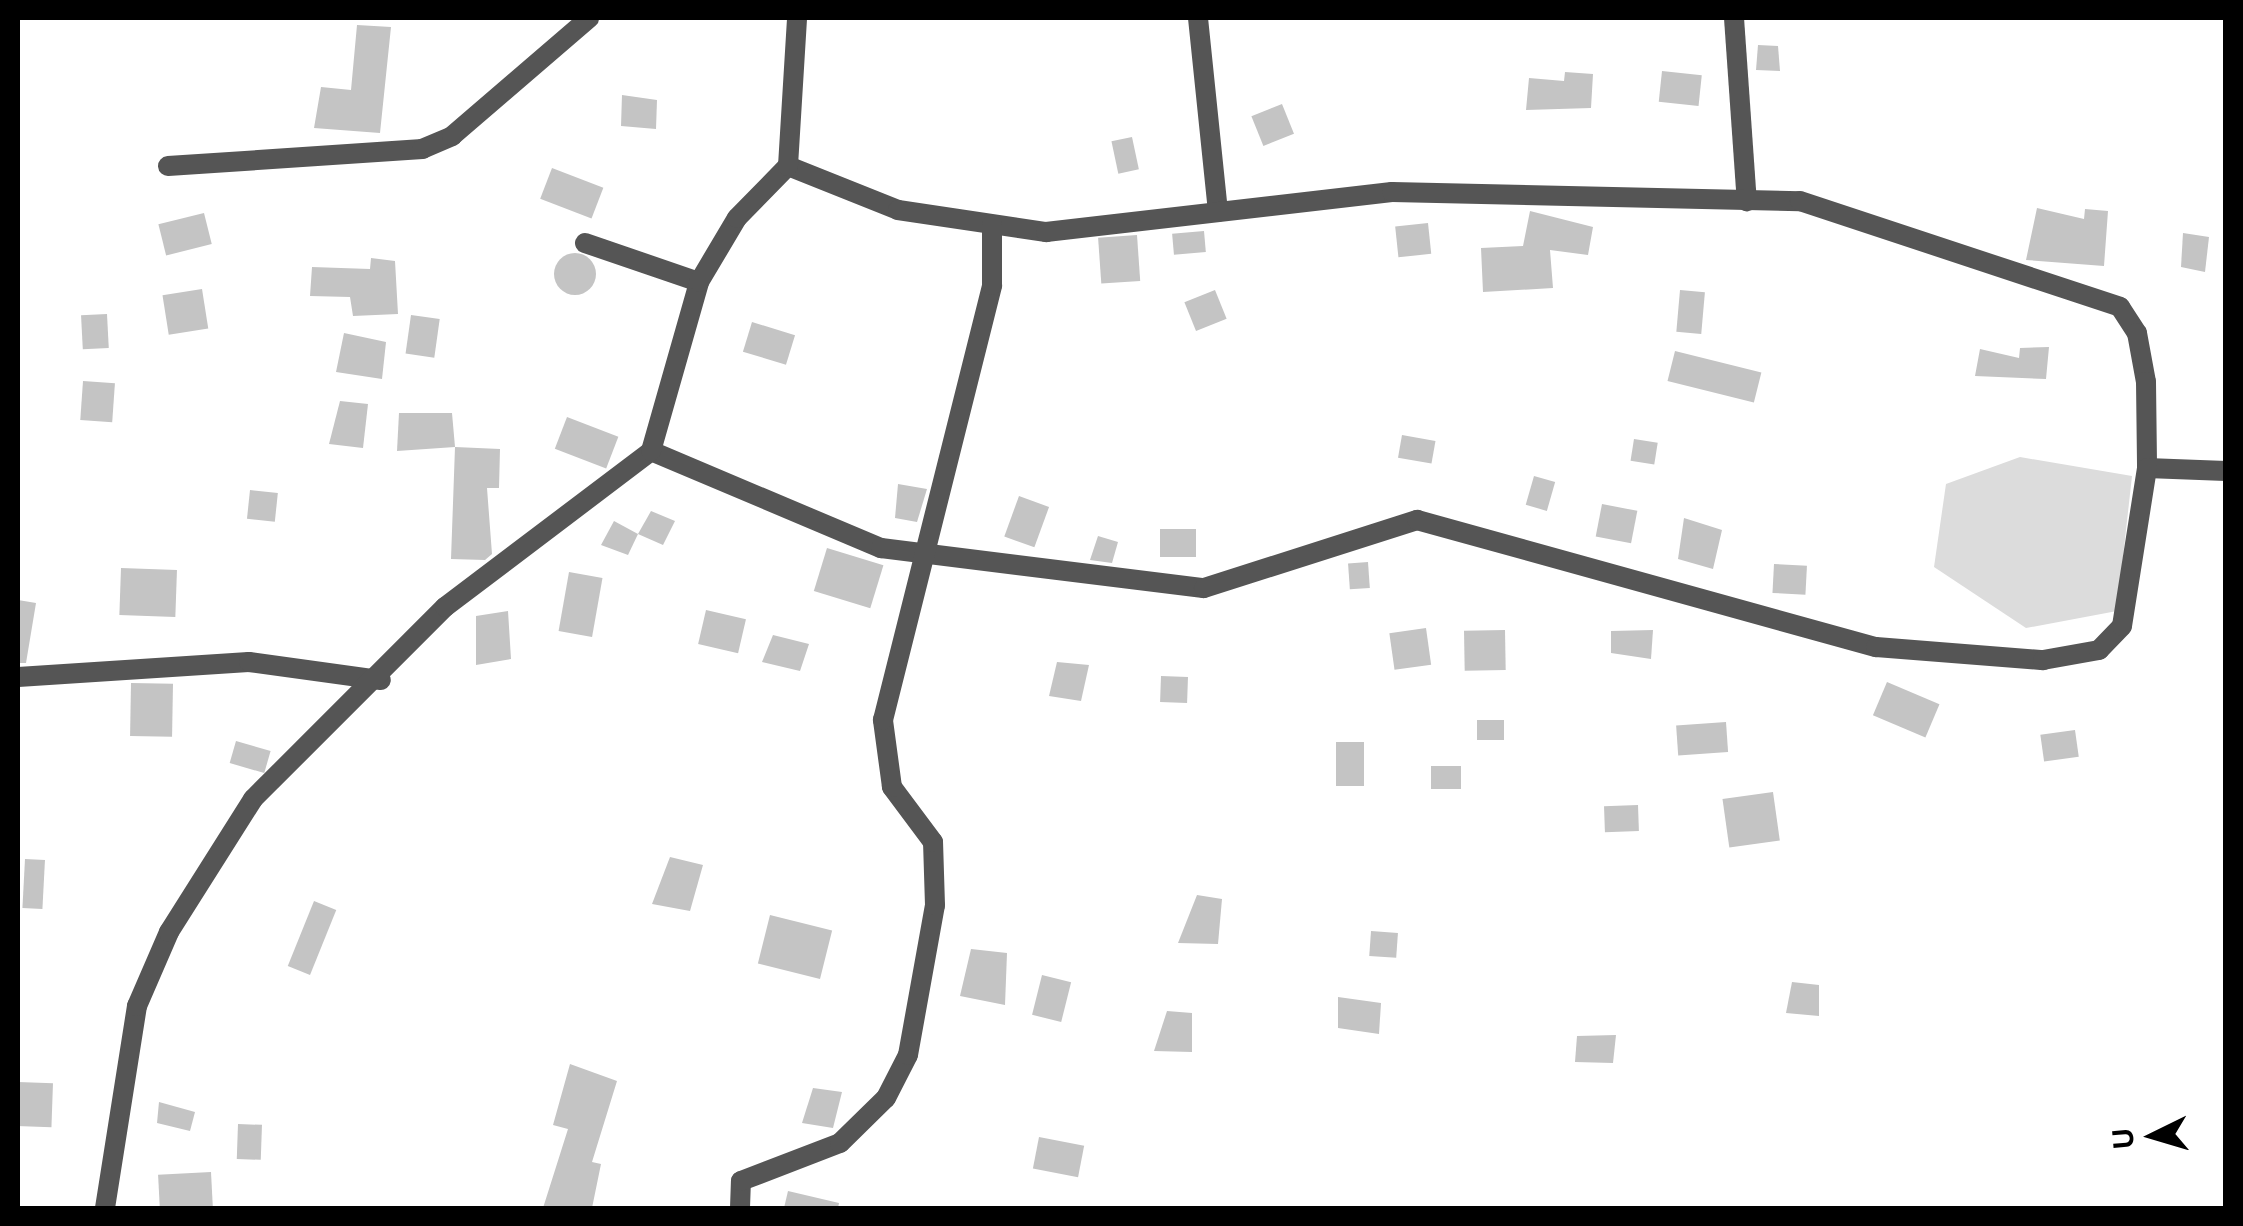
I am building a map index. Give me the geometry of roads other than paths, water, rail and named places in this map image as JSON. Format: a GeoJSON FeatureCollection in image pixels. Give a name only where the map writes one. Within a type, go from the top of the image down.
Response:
{"type":"FeatureCollection","features":[{"type":"Feature","properties":{"kind":"street"},"geometry":{"type":"LineString","coordinates":[[168,166],[422,149],[452,136],[590,18]]}},
{"type":"Feature","properties":{"kind":"street"},"geometry":{"type":"LineString","coordinates":[[104,1208],[137,1006],[168,932],[253,798],[517,545],[650,451],[699,282],[737,218],[788,166],[798,18]]}},
{"type":"Feature","properties":{"kind":"street"},"geometry":{"type":"LineString","coordinates":[[1198,18],[1218,212]]}},
{"type":"Feature","properties":{"kind":"street"},"geometry":{"type":"LineString","coordinates":[[1734,18],[1748,202]]}},
{"type":"Feature","properties":{"kind":"street"},"geometry":{"type":"LineString","coordinates":[[650,451],[882,548],[1204,588],[1417,520],[1876,647],[2043,660],[2099,650],[2122,626],[2146,468],[2146,382],[2137,333],[2120,306],[1800,201],[1392,192],[1046,232],[898,210],[788,166]]}},
{"type":"Feature","properties":{"kind":"street"},"geometry":{"type":"LineString","coordinates":[[740,1208],[742,1181],[840,1143],[886,1098],[908,1054],[935,905],[933,842],[892,787],[882,720],[903,664],[919,550],[940,511],[950,434],[992,285],[992,225]]}},
{"type":"Feature","properties":{"kind":"street"},"geometry":{"type":"LineString","coordinates":[[585,244],[699,282]]}},
{"type":"Feature","properties":{"kind":"street"},"geometry":{"type":"LineString","coordinates":[[2146,468],[2226,471]]}},
{"type":"Feature","properties":{"kind":"street"},"geometry":{"type":"LineString","coordinates":[[18,677],[249,662],[380,680]]}}]}
